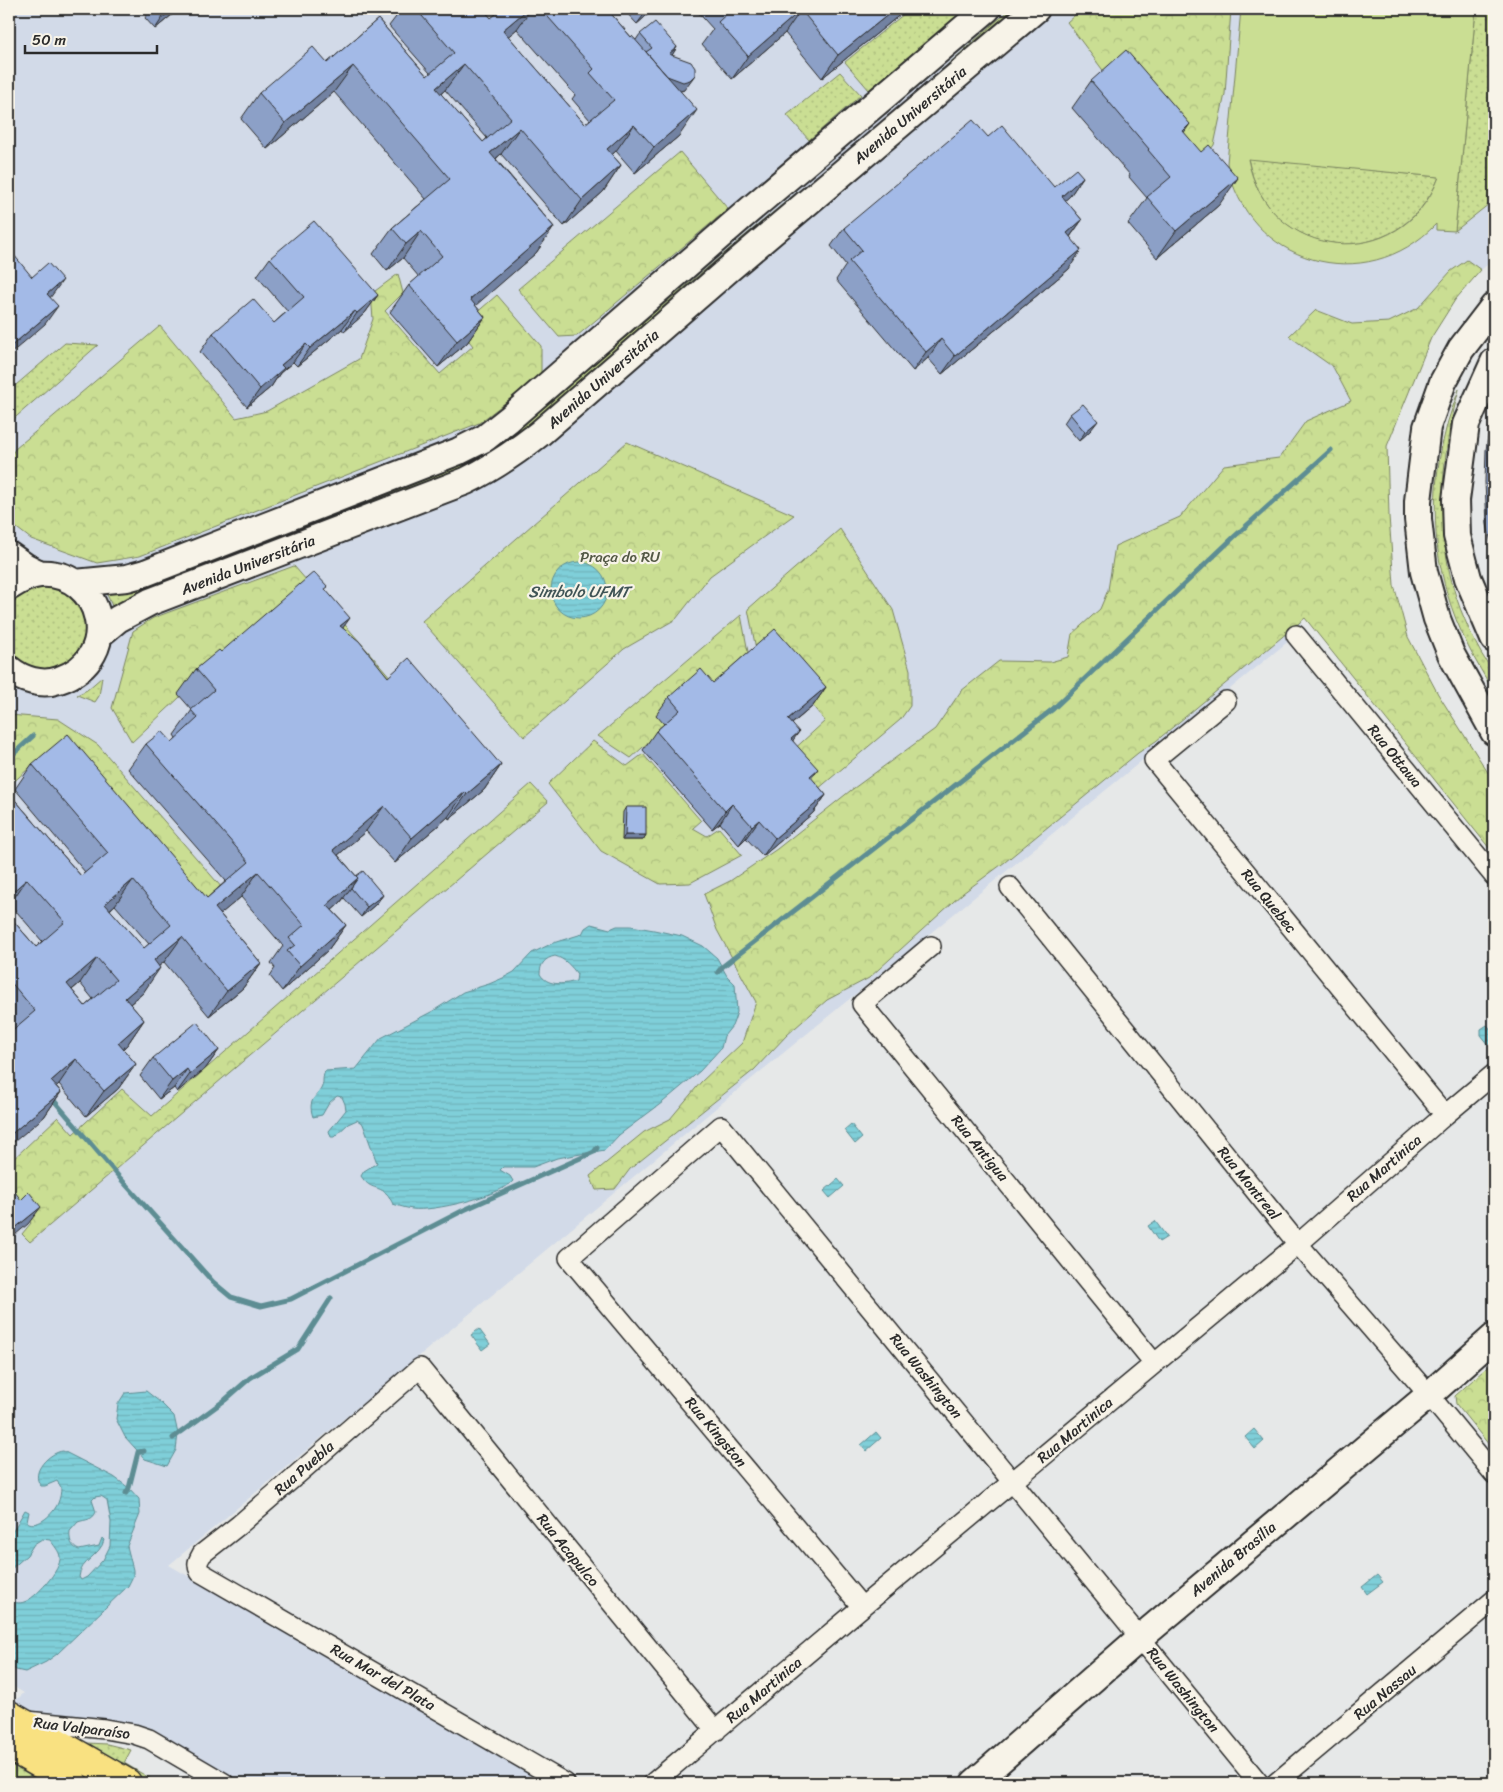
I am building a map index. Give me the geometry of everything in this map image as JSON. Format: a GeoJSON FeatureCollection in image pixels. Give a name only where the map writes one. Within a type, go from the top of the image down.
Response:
{"type":"FeatureCollection","features":[{"type":"Feature","properties":{"kind":"main road"},"geometry":{"type":"LineString","coordinates":[[13,1717],[127,1783]]}},
{"type":"Feature","properties":{"kind":"main road"},"geometry":{"type":"LineString","coordinates":[[9,1746],[73,1783]]}},
{"type":"Feature","properties":{"kind":"street","name":"Avenida Universitária"},"geometry":{"type":"LineString","coordinates":[[9,587],[22,578],[40,574],[58,576],[75,583],[127,578],[145,573],[459,451],[485,438],[510,419],[745,214],[987,9]]}},
{"type":"Feature","properties":{"kind":"street","name":"Avenida Universitária"},"geometry":{"type":"LineString","coordinates":[[100,634],[118,619],[150,602],[466,481],[512,455],[539,434],[729,269],[1036,9]]}},
{"type":"Feature","properties":{"kind":"street"},"geometry":{"type":"LineString","coordinates":[[1494,306],[1461,349],[1443,382],[1427,427],[1418,501],[1424,572],[1437,619],[1451,654],[1494,732]]}},
{"type":"Feature","properties":{"kind":"street"},"geometry":{"type":"LineString","coordinates":[[1494,362],[1466,424],[1456,500],[1458,536],[1468,578],[1494,639]]}},
{"type":"Feature","properties":{"kind":"street","name":"Avenida Universitária"},"geometry":{"type":"LineString","coordinates":[[9,555],[40,574]]}},
{"type":"Feature","properties":{"kind":"street"},"geometry":{"type":"LineString","coordinates":[[9,669],[16,675],[34,682],[53,682],[71,676],[94,654],[100,634],[97,612],[88,596],[75,583]]}},
{"type":"Feature","properties":{"kind":"street","name":"Rua Ottawa"},"geometry":{"type":"LineString","coordinates":[[1296,635],[1494,876]]}},
{"type":"Feature","properties":{"kind":"street","name":"Rua Quebec"},"geometry":{"type":"LineString","coordinates":[[1226,701],[1154,760],[1444,1115]]}},
{"type":"Feature","properties":{"kind":"street","name":"Rua Montreal"},"geometry":{"type":"LineString","coordinates":[[1010,887],[1298,1244],[1429,1395],[1494,1474]]}},
{"type":"Feature","properties":{"kind":"street","name":"Rua Antigua"},"geometry":{"type":"LineString","coordinates":[[931,946],[862,1004],[1154,1363]]}},
{"type":"Feature","properties":{"kind":"street","name":"Rua Martinica"},"geometry":{"type":"LineString","coordinates":[[653,1783],[862,1606],[1298,1244],[1444,1115],[1494,1074]]}},
{"type":"Feature","properties":{"kind":"street","name":"Rua Washington"},"geometry":{"type":"LineString","coordinates":[[569,1258],[721,1126],[1259,1783]]}},
{"type":"Feature","properties":{"kind":"street","name":"Rua Kingston"},"geometry":{"type":"LineString","coordinates":[[569,1258],[862,1606]]}},
{"type":"Feature","properties":{"kind":"street","name":"Avenida Brasília"},"geometry":{"type":"LineString","coordinates":[[974,1783],[1140,1638],[1429,1395],[1494,1337]]}},
{"type":"Feature","properties":{"kind":"street","name":"Rua Puebla"},"geometry":{"type":"LineString","coordinates":[[200,1572],[197,1566],[202,1554],[239,1525],[420,1368]]}},
{"type":"Feature","properties":{"kind":"street","name":"Rua Acapulco"},"geometry":{"type":"LineString","coordinates":[[420,1368],[716,1731]]}},
{"type":"Feature","properties":{"kind":"street","name":"Rua Mar del Plata"},"geometry":{"type":"LineString","coordinates":[[200,1572],[566,1783]]}},
{"type":"Feature","properties":{"kind":"street","name":"Rua Nassau"},"geometry":{"type":"LineString","coordinates":[[1276,1783],[1494,1600]]}},
{"type":"Feature","properties":{"kind":"street","name":"Rua Valparaíso"},"geometry":{"type":"LineString","coordinates":[[13,1717],[134,1734],[149,1739],[224,1783]]}},
{"type":"Feature","properties":{"kind":"shaded area"},"geometry":{"type":"Polygon","coordinates":[[[9,9],[1494,9],[1494,259],[1481,270],[1455,300],[1431,338],[1370,466],[1296,635],[717,1107],[169,1565],[545,1783],[237,1783],[142,1729],[28,1712],[11,1705],[24,1693],[9,1684],[9,9]]]}},
{"type":"Feature","properties":{"kind":"green space"},"geometry":{"type":"Polygon","coordinates":[[[910,9],[965,9],[869,90],[845,62],[910,9]]]}},
{"type":"Feature","properties":{"kind":"green space"},"geometry":{"type":"Polygon","coordinates":[[[1010,9],[1027,9],[507,453],[113,608],[105,590],[516,430],[909,99],[1010,9]]]}},
{"type":"Feature","properties":{"kind":"green space"},"geometry":{"type":"Polygon","coordinates":[[[1082,9],[1231,9],[1225,94],[1214,145],[1200,163],[1105,73],[1067,22],[1082,9]]]}},
{"type":"Feature","properties":{"kind":"green space"},"geometry":{"type":"Polygon","coordinates":[[[1241,9],[1476,9],[1455,231],[1436,230],[1436,224],[1408,247],[1376,260],[1344,264],[1312,259],[1283,246],[1258,226],[1239,198],[1227,163],[1241,9]],[[1248,159],[1260,193],[1281,219],[1307,236],[1337,243],[1367,242],[1396,230],[1421,209],[1439,177],[1248,159]]]}},
{"type":"Feature","properties":{"kind":"green space"},"geometry":{"type":"Polygon","coordinates":[[[1476,9],[1494,9],[1494,154],[1492,159],[1494,163],[1494,200],[1455,231],[1476,9]]]}},
{"type":"Feature","properties":{"kind":"green space"},"geometry":{"type":"Polygon","coordinates":[[[840,72],[861,95],[809,140],[787,115],[840,72]]]}},
{"type":"Feature","properties":{"kind":"green space"},"geometry":{"type":"Polygon","coordinates":[[[680,152],[728,209],[577,336],[559,337],[518,289],[680,152]]]}},
{"type":"Feature","properties":{"kind":"green space"},"geometry":{"type":"Polygon","coordinates":[[[1248,158],[1439,177],[1420,209],[1395,230],[1366,242],[1336,244],[1306,236],[1280,219],[1260,193],[1248,158]]]}},
{"type":"Feature","properties":{"kind":"green space"},"geometry":{"type":"Polygon","coordinates":[[[1467,260],[1481,270],[1455,300],[1431,338],[1387,446],[1389,516],[1394,585],[1408,637],[1438,694],[1494,782],[1494,854],[1305,618],[1156,741],[1138,753],[1005,862],[963,893],[869,978],[827,1000],[787,1035],[754,1070],[630,1169],[615,1189],[596,1190],[590,1176],[644,1132],[670,1119],[701,1082],[742,1043],[756,1002],[717,930],[704,894],[730,881],[777,849],[850,791],[935,729],[961,691],[999,661],[1050,662],[1068,657],[1072,634],[1100,609],[1108,590],[1115,546],[1180,517],[1224,465],[1279,458],[1306,421],[1351,401],[1333,367],[1289,336],[1316,310],[1352,324],[1389,322],[1418,308],[1451,271],[1467,260]]]}},
{"type":"Feature","properties":{"kind":"green space"},"geometry":{"type":"Polygon","coordinates":[[[398,274],[403,293],[385,311],[440,374],[473,346],[459,328],[497,295],[541,346],[541,375],[479,423],[140,556],[97,563],[31,539],[9,522],[9,459],[15,449],[160,326],[236,418],[267,411],[359,359],[373,319],[371,294],[398,274]]]}},
{"type":"Feature","properties":{"kind":"green space"},"geometry":{"type":"Polygon","coordinates":[[[65,343],[98,345],[9,423],[9,391],[65,343]]]}},
{"type":"Feature","properties":{"kind":"green space"},"geometry":{"type":"Polygon","coordinates":[[[1459,389],[1447,443],[1444,471],[1443,527],[1446,555],[1460,608],[1475,642],[1494,675],[1494,692],[1468,647],[1452,607],[1444,583],[1436,534],[1436,483],[1448,422],[1459,389]]]}},
{"type":"Feature","properties":{"kind":"green space","name":"Praça do RU"},"geometry":{"type":"Polygon","coordinates":[[[627,442],[794,515],[710,576],[676,619],[624,649],[524,737],[422,621],[627,442]]]}},
{"type":"Feature","properties":{"kind":"green space"},"geometry":{"type":"Polygon","coordinates":[[[840,529],[893,610],[910,670],[910,706],[900,720],[818,789],[791,752],[825,721],[762,644],[756,649],[748,609],[840,529]]]}},
{"type":"Feature","properties":{"kind":"green space"},"geometry":{"type":"Polygon","coordinates":[[[294,566],[392,679],[369,695],[291,593],[132,742],[112,708],[133,631],[153,618],[294,566]]]}},
{"type":"Feature","properties":{"kind":"green space"},"geometry":{"type":"Polygon","coordinates":[[[43,582],[83,601],[87,645],[68,667],[39,672],[12,659],[9,654],[9,601],[15,593],[43,582]]]}},
{"type":"Feature","properties":{"kind":"green space"},"geometry":{"type":"Polygon","coordinates":[[[741,615],[748,652],[631,758],[598,736],[741,615]]]}},
{"type":"Feature","properties":{"kind":"green space"},"geometry":{"type":"Polygon","coordinates":[[[102,677],[99,696],[95,702],[77,695],[87,690],[102,677]]]}},
{"type":"Feature","properties":{"kind":"green space"},"geometry":{"type":"Polygon","coordinates":[[[9,715],[58,719],[98,745],[223,889],[189,915],[47,752],[9,786],[9,715]]]}},
{"type":"Feature","properties":{"kind":"green space"},"geometry":{"type":"Polygon","coordinates":[[[593,741],[627,766],[643,754],[701,821],[693,828],[707,836],[719,828],[742,855],[690,883],[660,884],[601,851],[548,784],[593,741]]]}},
{"type":"Feature","properties":{"kind":"green space"},"geometry":{"type":"Polygon","coordinates":[[[531,784],[548,802],[30,1242],[22,1234],[31,1223],[18,1204],[9,1211],[9,1163],[58,1117],[73,1134],[122,1089],[152,1116],[531,784]]]}},
{"type":"Feature","properties":{"kind":"green space"},"geometry":{"type":"Polygon","coordinates":[[[1494,1361],[1494,1451],[1456,1404],[1455,1396],[1494,1361]]]}},
{"type":"Feature","properties":{"kind":"green space"},"geometry":{"type":"Polygon","coordinates":[[[75,1744],[107,1744],[131,1750],[124,1763],[158,1783],[143,1783],[75,1744]]]}},
{"type":"Feature","properties":{"kind":"green space"},"geometry":{"type":"Polygon","coordinates":[[[9,1756],[53,1783],[9,1783],[9,1756]]]}},
{"type":"Feature","properties":{"kind":"water","name":"Simbolo UFMT"},"geometry":{"type":"Polygon","coordinates":[[[579,562],[599,570],[607,590],[599,610],[579,618],[559,610],[551,590],[559,570],[579,562]]]}},
{"type":"Feature","properties":{"kind":"water"},"geometry":{"type":"Polygon","coordinates":[[[591,924],[610,929],[617,926],[631,926],[682,936],[703,946],[717,958],[727,976],[735,984],[737,1012],[732,1026],[724,1036],[721,1048],[700,1071],[619,1135],[605,1150],[557,1158],[533,1167],[503,1167],[500,1170],[510,1176],[513,1181],[495,1192],[465,1202],[422,1209],[410,1209],[393,1204],[387,1194],[367,1183],[361,1176],[364,1171],[377,1163],[363,1124],[357,1120],[348,1124],[334,1137],[331,1137],[329,1131],[346,1110],[342,1097],[337,1096],[329,1103],[322,1115],[313,1117],[311,1110],[312,1101],[321,1088],[325,1071],[356,1069],[381,1038],[433,1011],[463,992],[503,978],[514,972],[532,953],[553,943],[582,934],[585,928],[591,924]],[[555,956],[548,958],[542,964],[540,974],[543,978],[556,984],[576,981],[577,974],[568,963],[555,956]]]}},
{"type":"Feature","properties":{"kind":"water"},"geometry":{"type":"Polygon","coordinates":[[[1487,1025],[1494,1033],[1494,1041],[1489,1045],[1481,1035],[1481,1029],[1487,1025]]]}},
{"type":"Feature","properties":{"kind":"water"},"geometry":{"type":"Polygon","coordinates":[[[851,1124],[862,1138],[855,1144],[844,1130],[851,1124]]]}},
{"type":"Feature","properties":{"kind":"water"},"geometry":{"type":"Polygon","coordinates":[[[838,1179],[844,1186],[830,1198],[824,1191],[838,1179]]]}},
{"type":"Feature","properties":{"kind":"water"},"geometry":{"type":"Polygon","coordinates":[[[1155,1221],[1167,1237],[1159,1242],[1148,1226],[1155,1221]]]}},
{"type":"Feature","properties":{"kind":"water"},"geometry":{"type":"Polygon","coordinates":[[[479,1329],[490,1344],[482,1350],[471,1335],[479,1329]]]}},
{"type":"Feature","properties":{"kind":"water"},"geometry":{"type":"Polygon","coordinates":[[[146,1391],[174,1416],[178,1434],[176,1450],[167,1466],[145,1459],[125,1437],[116,1419],[118,1404],[125,1393],[146,1391]]]}},
{"type":"Feature","properties":{"kind":"water"},"geometry":{"type":"Polygon","coordinates":[[[1254,1429],[1264,1441],[1255,1449],[1245,1437],[1254,1429]]]}},
{"type":"Feature","properties":{"kind":"water"},"geometry":{"type":"Polygon","coordinates":[[[876,1432],[881,1438],[866,1451],[861,1445],[876,1432]]]}},
{"type":"Feature","properties":{"kind":"water"},"geometry":{"type":"Polygon","coordinates":[[[63,1451],[114,1477],[129,1488],[139,1499],[140,1514],[127,1546],[133,1576],[128,1586],[57,1654],[46,1662],[25,1672],[16,1670],[9,1665],[9,1601],[22,1603],[35,1595],[57,1569],[60,1555],[50,1540],[42,1539],[34,1544],[27,1555],[9,1571],[9,1538],[25,1510],[29,1512],[27,1522],[31,1524],[41,1522],[56,1507],[61,1487],[57,1481],[41,1486],[38,1481],[38,1475],[39,1469],[47,1459],[63,1451]],[[101,1496],[95,1497],[92,1500],[96,1512],[94,1515],[91,1518],[78,1522],[70,1531],[71,1542],[79,1550],[99,1546],[102,1538],[104,1540],[99,1550],[80,1571],[79,1577],[81,1580],[87,1577],[103,1560],[110,1546],[111,1522],[107,1500],[101,1496]]]}},
{"type":"Feature","properties":{"kind":"water"},"geometry":{"type":"Polygon","coordinates":[[[1377,1575],[1383,1582],[1367,1594],[1362,1587],[1377,1575]]]}},
{"type":"Feature","properties":{"kind":"building"},"geometry":{"type":"Polygon","coordinates":[[[156,9],[173,9],[163,17],[156,9]]]}},
{"type":"Feature","properties":{"kind":"building"},"geometry":{"type":"Polygon","coordinates":[[[416,9],[483,9],[491,18],[502,9],[528,9],[503,30],[585,124],[614,100],[590,73],[594,69],[541,9],[607,9],[697,110],[654,147],[634,125],[607,149],[621,165],[582,200],[520,128],[490,153],[554,227],[470,299],[485,317],[457,341],[409,285],[442,256],[421,231],[406,244],[392,228],[450,179],[353,66],[285,123],[259,93],[313,47],[327,63],[378,19],[427,76],[454,53],[416,9]],[[464,64],[436,88],[483,142],[511,118],[464,64]]]}},
{"type":"Feature","properties":{"kind":"building"},"geometry":{"type":"Polygon","coordinates":[[[732,9],[895,9],[838,55],[801,10],[748,56],[718,22],[732,9]]]}},
{"type":"Feature","properties":{"kind":"building"},"geometry":{"type":"Polygon","coordinates":[[[655,22],[677,47],[669,54],[691,62],[695,68],[695,75],[690,80],[683,82],[667,76],[646,52],[652,48],[640,34],[655,22]]]}},
{"type":"Feature","properties":{"kind":"building"},"geometry":{"type":"Polygon","coordinates":[[[1126,50],[1190,124],[1183,131],[1201,152],[1209,145],[1238,178],[1176,231],[1147,197],[1171,177],[1091,81],[1126,50]]]}},
{"type":"Feature","properties":{"kind":"building"},"geometry":{"type":"Polygon","coordinates":[[[973,120],[988,137],[1002,125],[1054,187],[1076,169],[1083,177],[1062,196],[1082,220],[1067,233],[1081,250],[955,356],[941,339],[926,352],[849,261],[862,250],[844,228],[973,120]]]}},
{"type":"Feature","properties":{"kind":"building"},"geometry":{"type":"Polygon","coordinates":[[[314,221],[378,295],[357,313],[355,311],[310,348],[306,344],[281,365],[284,368],[260,389],[213,333],[253,299],[274,323],[304,297],[270,258],[314,221]]]}},
{"type":"Feature","properties":{"kind":"building"},"geometry":{"type":"Polygon","coordinates":[[[9,249],[32,277],[48,263],[63,280],[47,294],[58,306],[9,348],[9,249]]]}},
{"type":"Feature","properties":{"kind":"building"},"geometry":{"type":"Polygon","coordinates":[[[1083,404],[1098,421],[1085,432],[1070,414],[1083,404]]]}},
{"type":"Feature","properties":{"kind":"building"},"geometry":{"type":"Polygon","coordinates":[[[314,572],[328,587],[325,589],[350,618],[340,626],[359,641],[388,677],[409,658],[501,765],[467,794],[465,792],[412,838],[384,806],[333,850],[358,878],[327,905],[346,925],[300,966],[287,951],[295,945],[289,938],[304,925],[258,872],[215,908],[261,963],[227,991],[182,937],[154,960],[160,968],[125,998],[144,1020],[118,1043],[136,1064],[104,1091],[76,1059],[51,1081],[61,1092],[9,1136],[9,1033],[35,1011],[9,980],[9,916],[36,947],[65,922],[27,879],[9,895],[9,793],[81,876],[108,853],[32,764],[68,734],[207,898],[249,862],[146,744],[162,731],[172,742],[198,718],[191,710],[214,690],[196,669],[219,650],[221,652],[314,572]],[[133,880],[105,904],[144,948],[171,925],[133,880]],[[97,958],[67,984],[85,1006],[116,980],[97,958]]]}},
{"type":"Feature","properties":{"kind":"building"},"geometry":{"type":"Polygon","coordinates":[[[775,629],[826,687],[788,719],[799,732],[791,739],[818,769],[810,776],[826,795],[775,838],[759,820],[752,826],[732,804],[725,811],[656,731],[680,710],[669,697],[701,669],[713,683],[775,629]]]}},
{"type":"Feature","properties":{"kind":"building"},"geometry":{"type":"Polygon","coordinates":[[[626,807],[646,807],[646,835],[625,835],[626,807]]]}},
{"type":"Feature","properties":{"kind":"building"},"geometry":{"type":"Polygon","coordinates":[[[363,871],[383,895],[367,907],[351,888],[358,878],[356,876],[363,871]]]}},
{"type":"Feature","properties":{"kind":"building"},"geometry":{"type":"Polygon","coordinates":[[[197,1022],[219,1050],[190,1074],[187,1069],[172,1081],[153,1058],[197,1022]]]}},
{"type":"Feature","properties":{"kind":"building"},"geometry":{"type":"Polygon","coordinates":[[[9,1184],[21,1200],[29,1192],[41,1207],[9,1233],[9,1184]]]}},
{"type":"Feature","properties":{"kind":"waterway"},"geometry":{"type":"LineString","coordinates":[[718,972],[1053,709],[1235,536],[1331,450]]}},
{"type":"Feature","properties":{"kind":"waterway"},"geometry":{"type":"LineString","coordinates":[[9,758],[33,736]]}},
{"type":"Feature","properties":{"kind":"waterway"},"geometry":{"type":"LineString","coordinates":[[51,1097],[213,1282],[231,1297],[261,1306],[291,1299],[464,1210],[594,1152],[597,1148]]}},
{"type":"Feature","properties":{"kind":"waterway"},"geometry":{"type":"LineString","coordinates":[[173,1438],[225,1400],[250,1378],[298,1349],[331,1298]]}},
{"type":"Feature","properties":{"kind":"waterway"},"geometry":{"type":"LineString","coordinates":[[126,1493],[138,1452],[144,1451]]}}]}
